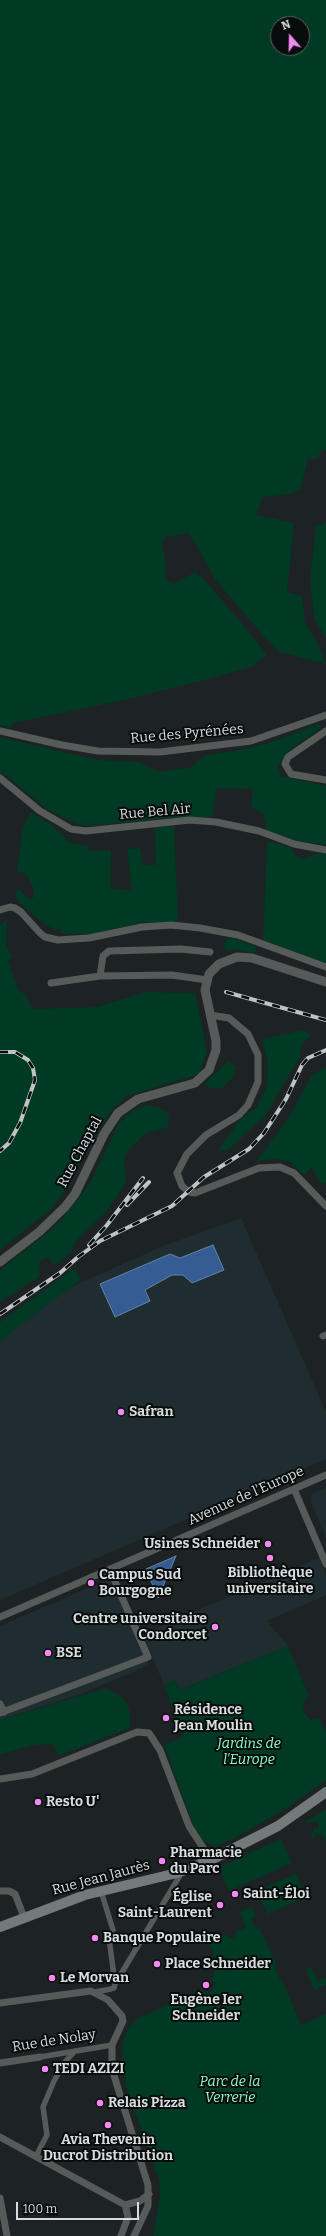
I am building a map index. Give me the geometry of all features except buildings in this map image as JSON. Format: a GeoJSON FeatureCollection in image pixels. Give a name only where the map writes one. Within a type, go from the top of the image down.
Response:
{"type":"FeatureCollection","features":[{"type":"Feature","properties":{"kind":"main road","name":"Rue Jean Jaurès"},"geometry":{"type":"LineString","coordinates":[[0,1927],[73,1898],[177,1873],[211,1860],[284,1822],[326,1792]]}},
{"type":"Feature","properties":{"kind":"street","name":"Rue des Pyrénées"},"geometry":{"type":"LineString","coordinates":[[0,731],[62,745],[98,751],[160,752],[251,741],[326,715]]}},
{"type":"Feature","properties":{"kind":"street"},"geometry":{"type":"LineString","coordinates":[[326,730],[288,757],[285,764],[291,774],[326,780]]}},
{"type":"Feature","properties":{"kind":"street","name":"Rue Bel Air"},"geometry":{"type":"LineString","coordinates":[[0,778],[40,811],[71,829],[86,831],[190,820],[216,822],[259,831],[294,844],[326,850]]}},
{"type":"Feature","properties":{"kind":"street"},"geometry":{"type":"LineString","coordinates":[[0,910],[10,907],[15,908],[22,912],[40,933],[46,937],[58,940],[89,938],[142,927],[170,925],[200,928],[238,936],[326,967]]}},
{"type":"Feature","properties":{"kind":"street"},"geometry":{"type":"LineString","coordinates":[[100,976],[103,956],[109,951],[180,949],[210,952]]}},
{"type":"Feature","properties":{"kind":"street"},"geometry":{"type":"LineString","coordinates":[[51,983],[100,976],[172,975],[207,980],[219,964],[232,958],[243,957],[326,982]]}},
{"type":"Feature","properties":{"kind":"street","name":"Rue Chaptal"},"geometry":{"type":"LineString","coordinates":[[0,1262],[53,1220],[68,1203],[84,1179],[104,1134],[118,1113],[138,1099],[184,1087],[203,1078],[209,1070],[216,1050],[216,1041],[205,990],[207,980]]}},
{"type":"Feature","properties":{"kind":"street"},"geometry":{"type":"LineString","coordinates":[[210,1015],[229,1018],[248,1034],[258,1055],[258,1082],[248,1105],[238,1115],[206,1135],[187,1154],[177,1173],[182,1186],[189,1192],[195,1193],[259,1168],[280,1167],[294,1173],[326,1206]]}},
{"type":"Feature","properties":{"kind":"street","name":"Avenue de l'Europe"},"geometry":{"type":"LineString","coordinates":[[0,1617],[326,1475]]}},
{"type":"Feature","properties":{"kind":"street"},"geometry":{"type":"LineString","coordinates":[[294,1489],[326,1564]]}},
{"type":"Feature","properties":{"kind":"street"},"geometry":{"type":"LineString","coordinates":[[0,1704],[2,1713],[148,1657],[110,1570]]}},
{"type":"Feature","properties":{"kind":"street"},"geometry":{"type":"LineString","coordinates":[[0,1779],[32,1774],[137,1732],[149,1733],[160,1750],[189,1826],[211,1860]]}},
{"type":"Feature","properties":{"kind":"street"},"geometry":{"type":"LineString","coordinates":[[0,2003],[86,1991],[95,1992],[114,1988],[179,1877]]}},
{"type":"Feature","properties":{"kind":"street"},"geometry":{"type":"LineString","coordinates":[[0,1891],[9,1891],[15,1894],[24,1917]]}},
{"type":"Feature","properties":{"kind":"street"},"geometry":{"type":"LineString","coordinates":[[101,1891],[113,1930],[109,1938],[115,1984]]}},
{"type":"Feature","properties":{"kind":"street"},"geometry":{"type":"LineString","coordinates":[[95,1992],[108,2000],[118,2009],[123,2018],[112,2045],[112,2069],[146,2176],[149,2194],[148,2206],[134,2236]]}},
{"type":"Feature","properties":{"kind":"street","name":"Rue de Nolay"},"geometry":{"type":"LineString","coordinates":[[0,2063],[112,2045]]}},
{"type":"Feature","properties":{"kind":"street"},"geometry":{"type":"LineString","coordinates":[[36,2156],[47,2135],[43,2108],[54,2081],[64,2063],[75,2051]]}},
{"type":"Feature","properties":{"kind":"street"},"geometry":{"type":"LineString","coordinates":[[0,2137],[125,2205],[140,2201],[149,2194]]}},
{"type":"Feature","properties":{"kind":"street"},"geometry":{"type":"LineString","coordinates":[[0,2198],[7,2236]]}},
{"type":"Feature","properties":{"kind":"street"},"geometry":{"type":"LineString","coordinates":[[121,2236],[128,2217],[125,2205]]}},
{"type":"Feature","properties":{"kind":"shaded area","name":"Safran"},"geometry":{"type":"Polygon","coordinates":[[[241,1218],[326,1412],[326,1459],[0,1600],[0,1341],[67,1289],[163,1246],[241,1218]]]}},
{"type":"Feature","properties":{"kind":"shaded area"},"geometry":{"type":"Polygon","coordinates":[[[326,1488],[326,1537],[311,1502],[312,1494],[326,1488]]]}},
{"type":"Feature","properties":{"kind":"shaded area","name":"Centre universitaire Condorcet"},"geometry":{"type":"Polygon","coordinates":[[[319,1558],[326,1574],[326,1595],[267,1621],[288,1646],[179,1690],[175,1681],[164,1685],[143,1634],[319,1558]]]}},
{"type":"Feature","properties":{"kind":"shaded area"},"geometry":{"type":"Polygon","coordinates":[[[111,1578],[149,1665],[81,1694],[0,1720],[0,1626],[111,1578]]]}},
{"type":"Feature","properties":{"kind":"green space"},"geometry":{"type":"Polygon","coordinates":[[[0,0],[326,0],[326,450],[323,450],[316,459],[308,459],[300,490],[290,494],[263,497],[256,515],[294,523],[287,592],[302,596],[305,623],[318,644],[326,664],[280,652],[267,640],[214,578],[200,551],[188,533],[166,537],[162,543],[166,563],[165,578],[170,583],[174,584],[195,572],[203,578],[267,655],[251,667],[124,700],[13,723],[11,728],[0,725],[0,0]]]}},
{"type":"Feature","properties":{"kind":"green space"},"geometry":{"type":"Polygon","coordinates":[[[326,520],[326,639],[314,618],[310,579],[316,525],[324,525],[326,520]]]}},
{"type":"Feature","properties":{"kind":"green space"},"geometry":{"type":"Polygon","coordinates":[[[319,724],[322,727],[287,752],[278,766],[281,776],[326,786],[326,845],[298,841],[267,831],[263,813],[251,807],[253,789],[217,788],[212,817],[169,818],[87,826],[75,823],[47,809],[7,776],[0,773],[0,737],[97,760],[138,762],[159,772],[191,767],[204,756],[249,748],[286,737],[319,724]]]}},
{"type":"Feature","properties":{"kind":"green space"},"geometry":{"type":"Polygon","coordinates":[[[31,812],[50,824],[71,843],[88,846],[89,851],[111,850],[111,888],[132,891],[127,849],[140,848],[143,865],[156,865],[155,827],[174,826],[178,922],[140,923],[89,935],[60,933],[61,929],[55,930],[39,920],[17,900],[15,892],[20,890],[30,900],[33,898],[34,889],[26,874],[17,871],[23,827],[31,812]]]}},
{"type":"Feature","properties":{"kind":"green space"},"geometry":{"type":"Polygon","coordinates":[[[267,841],[290,847],[296,856],[304,859],[314,854],[326,854],[326,963],[263,940],[267,841]]]}},
{"type":"Feature","properties":{"kind":"green space"},"geometry":{"type":"Polygon","coordinates":[[[7,920],[6,945],[13,958],[8,960],[18,990],[26,995],[32,1009],[97,1007],[146,992],[195,993],[207,1052],[199,1074],[127,1096],[112,1110],[94,1137],[67,1188],[51,1209],[0,1250],[0,925],[7,920]]]}},
{"type":"Feature","properties":{"kind":"green space"},"geometry":{"type":"Polygon","coordinates":[[[229,937],[254,946],[257,950],[254,953],[237,949],[229,951],[224,948],[225,941],[229,937]]]}},
{"type":"Feature","properties":{"kind":"green space"},"geometry":{"type":"Polygon","coordinates":[[[303,1030],[312,1034],[301,1045],[300,1057],[265,1116],[227,1151],[218,1150],[241,1119],[257,1107],[267,1086],[268,1062],[262,1039],[303,1030]]]}},
{"type":"Feature","properties":{"kind":"green space"},"geometry":{"type":"Polygon","coordinates":[[[229,1061],[236,1067],[232,1078],[222,1088],[209,1088],[205,1083],[229,1061]]]}},
{"type":"Feature","properties":{"kind":"green space"},"geometry":{"type":"Polygon","coordinates":[[[326,1067],[326,1183],[320,1183],[312,1167],[304,1175],[291,1162],[274,1159],[257,1161],[289,1117],[312,1075],[326,1067]]]}},
{"type":"Feature","properties":{"kind":"green space"},"geometry":{"type":"Polygon","coordinates":[[[148,1105],[160,1108],[169,1114],[168,1127],[147,1133],[135,1143],[124,1157],[126,1182],[108,1210],[75,1242],[71,1253],[54,1265],[48,1257],[40,1261],[39,1277],[0,1302],[0,1270],[57,1225],[89,1185],[119,1123],[133,1110],[148,1105]]]}},
{"type":"Feature","properties":{"kind":"green space"},"geometry":{"type":"Polygon","coordinates":[[[75,1268],[80,1280],[0,1341],[0,1322],[75,1268]]]}},
{"type":"Feature","properties":{"kind":"green space","name":"Jardins de l'Europe"},"geometry":{"type":"Polygon","coordinates":[[[288,1646],[309,1696],[303,1702],[304,1713],[311,1720],[319,1718],[326,1733],[326,1780],[287,1808],[240,1835],[214,1847],[204,1841],[195,1829],[164,1745],[184,1736],[164,1685],[175,1680],[180,1690],[288,1646]]]}},
{"type":"Feature","properties":{"kind":"green space"},"geometry":{"type":"Polygon","coordinates":[[[107,1688],[125,1700],[130,1712],[130,1728],[58,1756],[53,1744],[31,1745],[0,1755],[0,1720],[107,1688]]]}},
{"type":"Feature","properties":{"kind":"green space"},"geometry":{"type":"Polygon","coordinates":[[[326,1809],[326,1842],[320,1828],[323,1836],[316,1834],[313,1840],[311,1835],[314,1829],[319,1827],[319,1822],[315,1821],[306,1824],[306,1822],[326,1809]]]}},
{"type":"Feature","properties":{"kind":"green space"},"geometry":{"type":"Polygon","coordinates":[[[281,1839],[292,1863],[229,1891],[221,1872],[224,1865],[281,1839]]]}},
{"type":"Feature","properties":{"kind":"green space"},"geometry":{"type":"Polygon","coordinates":[[[296,1874],[306,1897],[267,1914],[257,1891],[296,1874]]]}},
{"type":"Feature","properties":{"kind":"green space","name":"Parc de la Verrerie"},"geometry":{"type":"Polygon","coordinates":[[[252,1907],[256,1916],[251,1919],[256,1929],[260,1928],[277,1967],[275,1968],[280,1980],[282,1979],[301,2025],[326,2014],[326,2236],[153,2236],[160,2196],[159,2180],[126,2086],[122,2064],[123,2041],[129,2027],[139,2018],[201,1989],[208,1994],[216,1983],[211,1980],[214,1975],[216,1960],[209,1942],[227,1935],[230,1938],[235,1937],[236,1931],[246,1928],[240,1911],[252,1907]]]}},
{"type":"Feature","properties":{"kind":"green space"},"geometry":{"type":"Polygon","coordinates":[[[311,1967],[318,1981],[326,1978],[326,1985],[314,1990],[306,1970],[311,1967]]]}},
{"type":"Feature","properties":{"kind":"water"},"geometry":{"type":"Polygon","coordinates":[[[213,1245],[224,1270],[192,1283],[183,1275],[172,1275],[145,1290],[150,1301],[115,1317],[100,1284],[170,1254],[180,1258],[213,1245]]]}},
{"type":"Feature","properties":{"kind":"water"},"geometry":{"type":"Polygon","coordinates":[[[176,1556],[158,1598],[146,1569],[176,1556]]]}},
{"type":"Feature","properties":{"kind":"railway"},"geometry":{"type":"LineString","coordinates":[[226,992],[326,1020]]}},
{"type":"Feature","properties":{"kind":"railway"},"geometry":{"type":"LineString","coordinates":[[0,1314],[60,1273],[78,1257],[100,1241],[172,1206],[204,1177],[249,1149],[264,1133],[286,1099],[302,1065],[308,1058],[326,1050]]}},
{"type":"Feature","properties":{"kind":"railway"},"geometry":{"type":"LineString","coordinates":[[0,1052],[15,1052],[28,1060],[33,1068],[35,1080],[20,1123],[9,1143],[0,1151]]}},
{"type":"Feature","properties":{"kind":"railway"},"geometry":{"type":"LineString","coordinates":[[89,1245],[107,1225],[143,1178]]}},
{"type":"Feature","properties":{"kind":"railway"},"geometry":{"type":"LineString","coordinates":[[127,1205],[149,1182]]}},
{"type":"Feature","properties":{"kind":"place","name":"Safran"},"geometry":{"type":"Point","coordinates":[121,1412]}},
{"type":"Feature","properties":{"kind":"place","name":"Usines Schneider"},"geometry":{"type":"Point","coordinates":[268,1544]}},
{"type":"Feature","properties":{"kind":"place","name":"Bibliothèque universitaire"},"geometry":{"type":"Point","coordinates":[270,1558]}},
{"type":"Feature","properties":{"kind":"place","name":"Campus Sud Bourgogne"},"geometry":{"type":"Point","coordinates":[91,1583]}},
{"type":"Feature","properties":{"kind":"place","name":"Centre universitaire Condorcet"},"geometry":{"type":"Point","coordinates":[215,1627]}},
{"type":"Feature","properties":{"kind":"place","name":"BSE"},"geometry":{"type":"Point","coordinates":[48,1653]}},
{"type":"Feature","properties":{"kind":"place","name":"Résidence Jean Moulin"},"geometry":{"type":"Point","coordinates":[166,1718]}},
{"type":"Feature","properties":{"kind":"place","name":"Resto U'"},"geometry":{"type":"Point","coordinates":[38,1802]}},
{"type":"Feature","properties":{"kind":"place","name":"Pharmacie du Parc"},"geometry":{"type":"Point","coordinates":[162,1861]}},
{"type":"Feature","properties":{"kind":"place","name":"Saint-Éloi"},"geometry":{"type":"Point","coordinates":[235,1894]}},
{"type":"Feature","properties":{"kind":"place","name":"Église Saint-Laurent"},"geometry":{"type":"Point","coordinates":[220,1905]}},
{"type":"Feature","properties":{"kind":"place","name":"Banque Populaire"},"geometry":{"type":"Point","coordinates":[95,1938]}},
{"type":"Feature","properties":{"kind":"place","name":"Place Schneider"},"geometry":{"type":"Point","coordinates":[157,1964]}},
{"type":"Feature","properties":{"kind":"place","name":"Le Morvan"},"geometry":{"type":"Point","coordinates":[52,1978]}},
{"type":"Feature","properties":{"kind":"place","name":"Eugène Ier Schneider"},"geometry":{"type":"Point","coordinates":[206,1985]}},
{"type":"Feature","properties":{"kind":"place","name":"TEDI AZIZI"},"geometry":{"type":"Point","coordinates":[45,2069]}},
{"type":"Feature","properties":{"kind":"place","name":"Relais Pizza"},"geometry":{"type":"Point","coordinates":[100,2103]}},
{"type":"Feature","properties":{"kind":"place","name":"Avia Thevenin Ducrot Distribution"},"geometry":{"type":"Point","coordinates":[108,2125]}}]}
